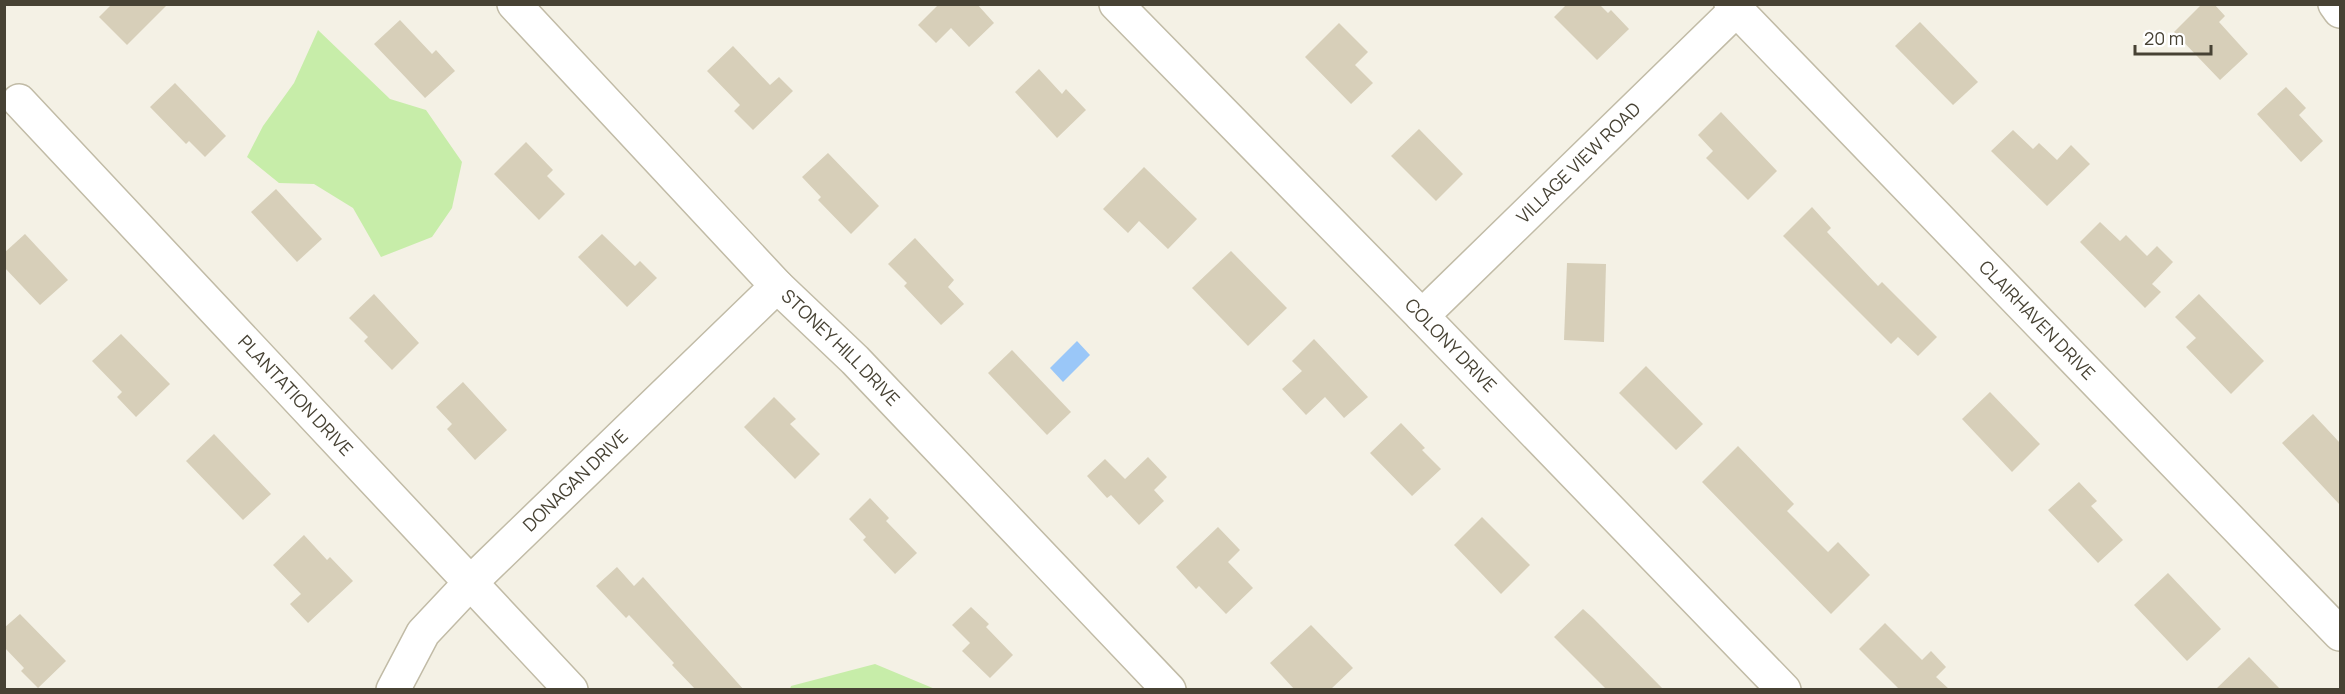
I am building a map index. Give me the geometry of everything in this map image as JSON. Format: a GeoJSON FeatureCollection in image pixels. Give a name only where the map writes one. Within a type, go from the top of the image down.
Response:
{"type":"FeatureCollection","features":[{"type":"Feature","properties":{"kind":"street","name":"STONEY HILL DRIVE"},"geometry":{"type":"LineString","coordinates":[[514,4],[777,286],[855,360],[1168,690]]}},
{"type":"Feature","properties":{"kind":"street","name":"COLONY DRIVE"},"geometry":{"type":"LineString","coordinates":[[1116,4],[1784,690]]}},
{"type":"Feature","properties":{"kind":"street"},"geometry":{"type":"LineString","coordinates":[[2335,4],[2340,11]]}},
{"type":"Feature","properties":{"kind":"street","name":"VILLAGE VIEW ROAD"},"geometry":{"type":"LineString","coordinates":[[1422,316],[1734,7]]}},
{"type":"Feature","properties":{"kind":"street","name":"CLAIRHAVEN DRIVE"},"geometry":{"type":"LineString","coordinates":[[1734,7],[2340,634]]}},
{"type":"Feature","properties":{"kind":"street","name":"PLANTATION DRIVE"},"geometry":{"type":"LineString","coordinates":[[19,101],[571,690]]}},
{"type":"Feature","properties":{"kind":"street","name":"DONAGAN DRIVE"},"geometry":{"type":"LineString","coordinates":[[393,690],[423,633],[470,583],[777,286]]}},
{"type":"Feature","properties":{"kind":"green space"},"geometry":{"type":"Polygon","coordinates":[[[318,30],[390,99],[426,110],[462,162],[452,208],[432,237],[381,257],[353,208],[314,184],[279,183],[247,157],[263,126],[294,83],[318,30]]]}},
{"type":"Feature","properties":{"kind":"green space"},"geometry":{"type":"Polygon","coordinates":[[[875,664],[935,689],[790,689],[791,686],[875,664]]]}},
{"type":"Feature","properties":{"kind":"water"},"geometry":{"type":"Polygon","coordinates":[[[1077,341],[1090,355],[1063,382],[1050,368],[1077,341]]]}},
{"type":"Feature","properties":{"kind":"building"},"geometry":{"type":"Polygon","coordinates":[[[112,4],[168,4],[127,45],[99,17],[112,4]]]}},
{"type":"Feature","properties":{"kind":"building"},"geometry":{"type":"Polygon","coordinates":[[[939,4],[977,4],[994,23],[969,47],[951,28],[936,43],[918,25],[939,4]]]}},
{"type":"Feature","properties":{"kind":"building"},"geometry":{"type":"Polygon","coordinates":[[[1567,4],[1599,4],[1608,13],[1611,10],[1629,29],[1597,60],[1554,17],[1567,4]]]}},
{"type":"Feature","properties":{"kind":"building"},"geometry":{"type":"Polygon","coordinates":[[[2202,4],[2214,4],[2225,16],[2219,22],[2248,54],[2220,80],[2174,32],[2202,4]]]}},
{"type":"Feature","properties":{"kind":"building"},"geometry":{"type":"Polygon","coordinates":[[[400,20],[432,54],[436,50],[455,71],[425,98],[374,44],[400,20]]]}},
{"type":"Feature","properties":{"kind":"building"},"geometry":{"type":"Polygon","coordinates":[[[1920,22],[1978,82],[1953,105],[1895,46],[1920,22]]]}},
{"type":"Feature","properties":{"kind":"building"},"geometry":{"type":"Polygon","coordinates":[[[1339,23],[1368,52],[1355,65],[1373,83],[1351,104],[1305,57],[1339,23]]]}},
{"type":"Feature","properties":{"kind":"building"},"geometry":{"type":"Polygon","coordinates":[[[733,46],[770,85],[779,77],[793,91],[753,130],[734,111],[740,105],[707,71],[733,46]]]}},
{"type":"Feature","properties":{"kind":"building"},"geometry":{"type":"Polygon","coordinates":[[[1039,69],[1062,94],[1066,89],[1086,110],[1057,138],[1015,92],[1039,69]]]}},
{"type":"Feature","properties":{"kind":"building"},"geometry":{"type":"Polygon","coordinates":[[[175,83],[226,136],[205,157],[189,141],[186,144],[150,107],[175,83]]]}},
{"type":"Feature","properties":{"kind":"building"},"geometry":{"type":"Polygon","coordinates":[[[2286,87],[2306,108],[2299,115],[2323,141],[2301,162],[2257,114],[2286,87]]]}},
{"type":"Feature","properties":{"kind":"building"},"geometry":{"type":"Polygon","coordinates":[[[1721,112],[1777,171],[1748,200],[1706,158],[1713,151],[1698,135],[1721,112]]]}},
{"type":"Feature","properties":{"kind":"building"},"geometry":{"type":"Polygon","coordinates":[[[1419,129],[1463,174],[1436,201],[1391,156],[1419,129]]]}},
{"type":"Feature","properties":{"kind":"building"},"geometry":{"type":"Polygon","coordinates":[[[2013,130],[2033,149],[2039,143],[2057,160],[2071,145],[2090,164],[2047,206],[1991,151],[2013,130]]]}},
{"type":"Feature","properties":{"kind":"building"},"geometry":{"type":"Polygon","coordinates":[[[526,142],[553,170],[547,176],[565,194],[539,220],[494,174],[526,142]]]}},
{"type":"Feature","properties":{"kind":"building"},"geometry":{"type":"Polygon","coordinates":[[[828,153],[879,206],[851,234],[818,200],[821,197],[802,177],[828,153]]]}},
{"type":"Feature","properties":{"kind":"building"},"geometry":{"type":"Polygon","coordinates":[[[1144,167],[1197,219],[1168,249],[1139,221],[1128,233],[1103,209],[1144,167]]]}},
{"type":"Feature","properties":{"kind":"building"},"geometry":{"type":"Polygon","coordinates":[[[276,189],[322,239],[297,262],[251,212],[276,189]]]}},
{"type":"Feature","properties":{"kind":"building"},"geometry":{"type":"Polygon","coordinates":[[[1812,207],[1831,228],[1827,232],[1878,286],[1882,282],[1937,337],[1918,356],[1898,337],[1891,344],[1783,236],[1812,207]]]}},
{"type":"Feature","properties":{"kind":"building"},"geometry":{"type":"Polygon","coordinates":[[[2100,222],[2120,241],[2126,235],[2147,256],[2157,246],[2173,262],[2152,284],[2161,292],[2145,308],[2080,242],[2100,222]]]}},
{"type":"Feature","properties":{"kind":"building"},"geometry":{"type":"Polygon","coordinates":[[[25,234],[68,280],[40,305],[4,267],[4,253],[25,234]]]}},
{"type":"Feature","properties":{"kind":"building"},"geometry":{"type":"Polygon","coordinates":[[[602,234],[635,266],[640,261],[657,278],[627,307],[578,257],[602,234]]]}},
{"type":"Feature","properties":{"kind":"building"},"geometry":{"type":"Polygon","coordinates":[[[915,238],[954,280],[948,287],[964,304],[941,325],[904,286],[907,283],[888,264],[915,238]]]}},
{"type":"Feature","properties":{"kind":"building"},"geometry":{"type":"Polygon","coordinates":[[[1231,251],[1287,308],[1248,346],[1192,288],[1231,251]]]}},
{"type":"Feature","properties":{"kind":"building"},"geometry":{"type":"Polygon","coordinates":[[[1567,263],[1606,264],[1604,342],[1564,340],[1567,263]]]}},
{"type":"Feature","properties":{"kind":"building"},"geometry":{"type":"Polygon","coordinates":[[[374,294],[419,343],[392,370],[364,341],[368,337],[349,318],[374,294]]]}},
{"type":"Feature","properties":{"kind":"building"},"geometry":{"type":"Polygon","coordinates":[[[2199,294],[2264,361],[2231,394],[2186,347],[2196,338],[2175,317],[2199,294]]]}},
{"type":"Feature","properties":{"kind":"building"},"geometry":{"type":"Polygon","coordinates":[[[121,334],[170,384],[136,417],[117,397],[122,392],[92,361],[121,334]]]}},
{"type":"Feature","properties":{"kind":"building"},"geometry":{"type":"Polygon","coordinates":[[[1314,339],[1368,397],[1344,418],[1325,397],[1306,415],[1282,389],[1302,371],[1292,361],[1314,339]]]}},
{"type":"Feature","properties":{"kind":"building"},"geometry":{"type":"Polygon","coordinates":[[[1012,350],[1071,412],[1047,435],[988,373],[1012,350]]]}},
{"type":"Feature","properties":{"kind":"building"},"geometry":{"type":"Polygon","coordinates":[[[1646,366],[1703,424],[1676,450],[1619,393],[1646,366]]]}},
{"type":"Feature","properties":{"kind":"building"},"geometry":{"type":"Polygon","coordinates":[[[463,382],[507,430],[475,460],[447,429],[452,424],[436,407],[463,382]]]}},
{"type":"Feature","properties":{"kind":"building"},"geometry":{"type":"Polygon","coordinates":[[[1990,392],[2040,444],[2012,472],[1962,419],[1990,392]]]}},
{"type":"Feature","properties":{"kind":"building"},"geometry":{"type":"Polygon","coordinates":[[[774,397],[796,419],[790,424],[820,454],[795,479],[744,427],[774,397]]]}},
{"type":"Feature","properties":{"kind":"building"},"geometry":{"type":"Polygon","coordinates":[[[2313,414],[2340,443],[2340,505],[2282,443],[2313,414]]]}},
{"type":"Feature","properties":{"kind":"building"},"geometry":{"type":"Polygon","coordinates":[[[1401,423],[1425,448],[1422,450],[1441,469],[1412,496],[1370,453],[1401,423]]]}},
{"type":"Feature","properties":{"kind":"building"},"geometry":{"type":"Polygon","coordinates":[[[214,434],[271,494],[243,520],[186,461],[214,434]]]}},
{"type":"Feature","properties":{"kind":"building"},"geometry":{"type":"Polygon","coordinates":[[[1738,446],[1794,504],[1787,511],[1828,552],[1838,542],[1870,575],[1831,614],[1702,482],[1738,446]]]}},
{"type":"Feature","properties":{"kind":"building"},"geometry":{"type":"Polygon","coordinates":[[[1148,457],[1167,477],[1154,490],[1164,501],[1139,525],[1111,495],[1107,498],[1087,476],[1105,459],[1125,479],[1148,457]]]}},
{"type":"Feature","properties":{"kind":"building"},"geometry":{"type":"Polygon","coordinates":[[[2079,482],[2097,501],[2091,506],[2123,540],[2098,563],[2048,510],[2079,482]]]}},
{"type":"Feature","properties":{"kind":"building"},"geometry":{"type":"Polygon","coordinates":[[[870,498],[889,518],[886,521],[917,553],[895,574],[863,540],[866,537],[849,519],[870,498]]]}},
{"type":"Feature","properties":{"kind":"building"},"geometry":{"type":"Polygon","coordinates":[[[1482,517],[1530,565],[1501,594],[1454,545],[1482,517]]]}},
{"type":"Feature","properties":{"kind":"building"},"geometry":{"type":"Polygon","coordinates":[[[1218,527],[1240,550],[1228,562],[1253,588],[1226,614],[1199,586],[1196,589],[1176,567],[1218,527]]]}},
{"type":"Feature","properties":{"kind":"building"},"geometry":{"type":"Polygon","coordinates":[[[304,535],[327,560],[330,557],[353,581],[308,623],[290,604],[301,594],[273,565],[304,535]]]}},
{"type":"Feature","properties":{"kind":"building"},"geometry":{"type":"Polygon","coordinates":[[[617,567],[634,586],[643,577],[744,690],[696,690],[629,615],[626,618],[596,586],[617,567]]]}},
{"type":"Feature","properties":{"kind":"building"},"geometry":{"type":"Polygon","coordinates":[[[2168,573],[2221,629],[2187,661],[2134,605],[2168,573]]]}},
{"type":"Feature","properties":{"kind":"building"},"geometry":{"type":"Polygon","coordinates":[[[971,607],[989,624],[986,627],[1013,655],[990,678],[962,651],[970,643],[952,625],[971,607]]]}},
{"type":"Feature","properties":{"kind":"building"},"geometry":{"type":"Polygon","coordinates":[[[1583,609],[1664,690],[1607,690],[1554,637],[1583,609]]]}},
{"type":"Feature","properties":{"kind":"building"},"geometry":{"type":"Polygon","coordinates":[[[20,614],[66,661],[38,688],[21,671],[24,668],[4,647],[4,628],[20,614]]]}},
{"type":"Feature","properties":{"kind":"building"},"geometry":{"type":"Polygon","coordinates":[[[1885,623],[1922,660],[1931,651],[1946,667],[1936,677],[1950,690],[1900,690],[1859,649],[1885,623]]]}},
{"type":"Feature","properties":{"kind":"building"},"geometry":{"type":"Polygon","coordinates":[[[1311,625],[1353,668],[1330,690],[1295,690],[1270,663],[1311,625]]]}},
{"type":"Feature","properties":{"kind":"building"},"geometry":{"type":"Polygon","coordinates":[[[2249,657],[2281,690],[2215,690],[2249,657]]]}}]}
